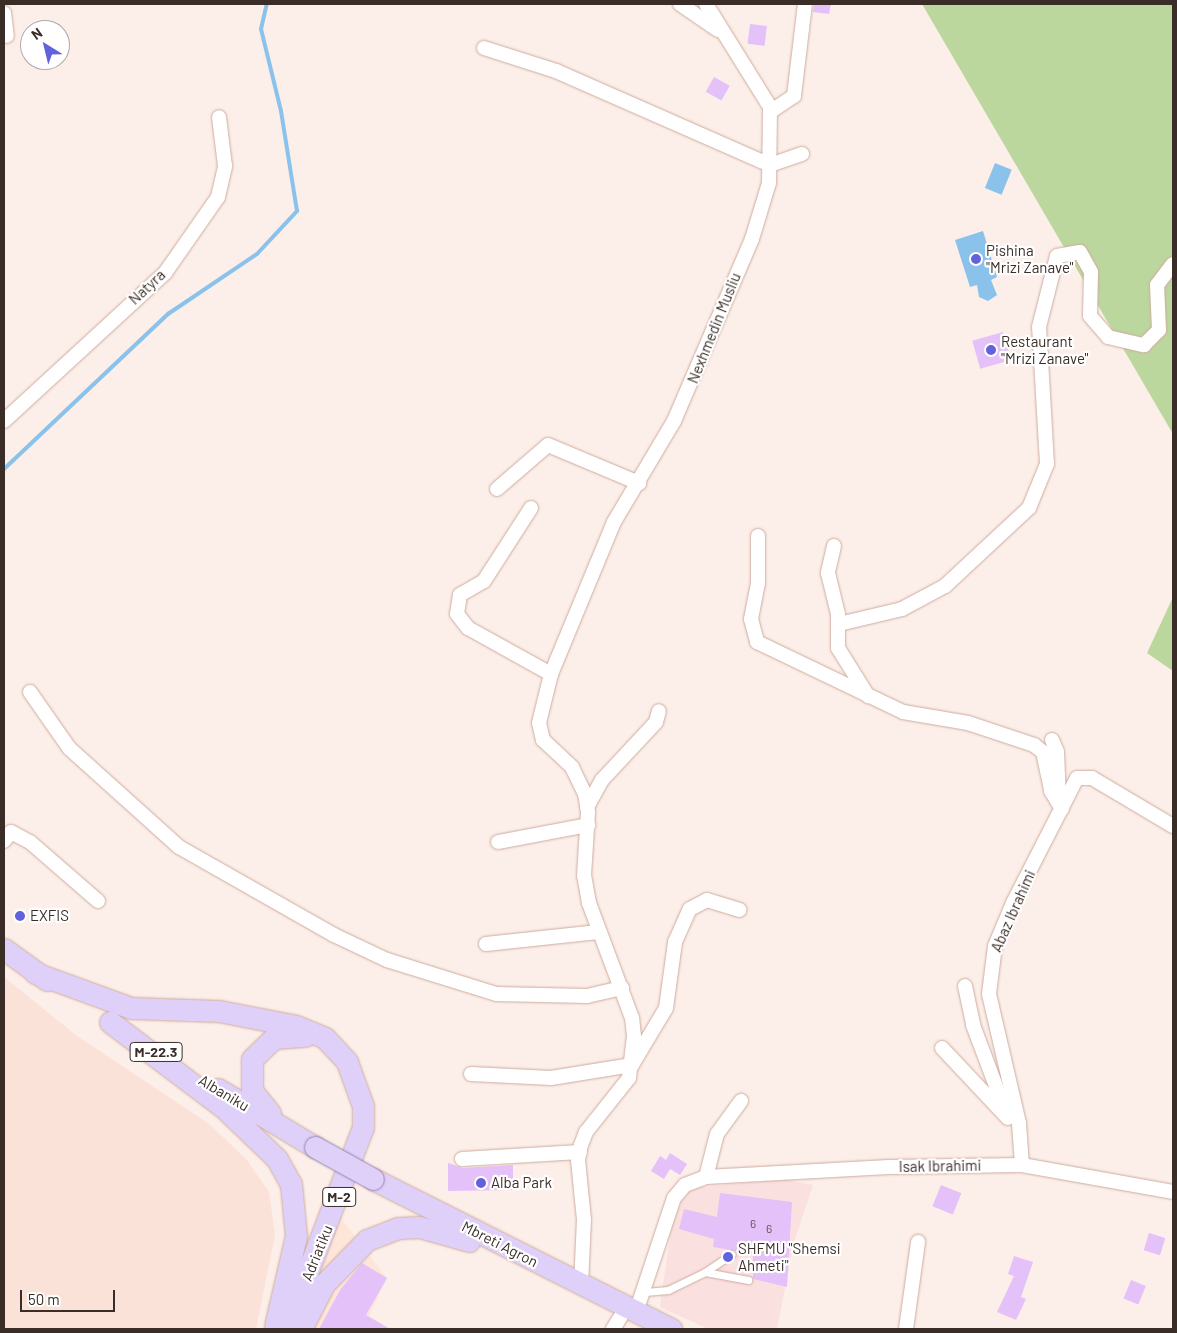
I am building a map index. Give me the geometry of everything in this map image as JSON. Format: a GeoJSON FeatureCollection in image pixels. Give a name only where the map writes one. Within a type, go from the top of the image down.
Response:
{"type":"FeatureCollection","features":[{"type":"Feature","properties":{"kind":"main road","name":"Albaniku"},"geometry":{"type":"LineString","coordinates":[[4,950],[35,973],[110,1022],[315,1147],[373,1179]]}},
{"type":"Feature","properties":{"kind":"main road"},"geometry":{"type":"LineString","coordinates":[[35,973],[131,1008],[220,1011],[296,1026],[324,1038],[347,1062]]}},
{"type":"Feature","properties":{"kind":"main road"},"geometry":{"type":"LineString","coordinates":[[110,1022],[224,1107],[278,1159],[291,1184],[296,1236],[274,1329]]}},
{"type":"Feature","properties":{"kind":"main road","name":"M-2"},"geometry":{"type":"LineString","coordinates":[[315,1147],[257,1100],[250,1084],[252,1059],[265,1042],[295,1034],[321,1043],[347,1062]]}},
{"type":"Feature","properties":{"kind":"main road","name":"Adriatiku"},"geometry":{"type":"LineString","coordinates":[[286,1329],[362,1127],[363,1106],[347,1062]]}},
{"type":"Feature","properties":{"kind":"main road","name":"Mbreti Agron"},"geometry":{"type":"LineString","coordinates":[[373,1179],[651,1322]]}},
{"type":"Feature","properties":{"kind":"main road","name":"M-2"},"geometry":{"type":"LineString","coordinates":[[300,1329],[338,1265],[367,1240],[383,1232],[419,1227],[442,1231],[511,1260],[525,1257]]}},
{"type":"Feature","properties":{"kind":"street"},"geometry":{"type":"LineString","coordinates":[[680,4],[719,30]]}},
{"type":"Feature","properties":{"kind":"street"},"geometry":{"type":"LineString","coordinates":[[706,4],[719,30]]}},
{"type":"Feature","properties":{"kind":"street"},"geometry":{"type":"LineString","coordinates":[[770,112],[794,96],[805,4]]}},
{"type":"Feature","properties":{"kind":"street"},"geometry":{"type":"LineString","coordinates":[[4,13],[7,36]]}},
{"type":"Feature","properties":{"kind":"street","name":"Nexhmedin Musliu"},"geometry":{"type":"LineString","coordinates":[[580,1285],[584,1220],[580,1152],[586,1132],[629,1078],[632,1065],[632,1018],[622,988],[598,932],[584,876],[588,825],[587,807],[572,767],[543,740],[540,716],[551,674],[614,522],[639,484],[674,421],[752,239],[770,165],[770,112],[750,72],[719,30]]}},
{"type":"Feature","properties":{"kind":"street"},"geometry":{"type":"LineString","coordinates":[[484,48],[556,71],[770,165],[802,154]]}},
{"type":"Feature","properties":{"kind":"street","name":"Natyra"},"geometry":{"type":"LineString","coordinates":[[4,421],[165,273],[218,197],[225,166],[219,117]]}},
{"type":"Feature","properties":{"kind":"street"},"geometry":{"type":"LineString","coordinates":[[839,624],[902,609],[945,586],[1028,508],[1047,464],[1039,327],[1058,256],[1080,252],[1091,272],[1090,316],[1108,337],[1144,344],[1159,330],[1157,285],[1173,264]]}},
{"type":"Feature","properties":{"kind":"street"},"geometry":{"type":"LineString","coordinates":[[497,489],[548,445],[639,484]]}},
{"type":"Feature","properties":{"kind":"street"},"geometry":{"type":"LineString","coordinates":[[532,508],[484,581],[460,596],[456,614],[475,632],[551,674]]}},
{"type":"Feature","properties":{"kind":"street"},"geometry":{"type":"LineString","coordinates":[[758,536],[758,583],[751,619],[757,642],[870,698],[903,712],[968,723],[1034,745],[1043,752],[1051,791],[1062,809]]}},
{"type":"Feature","properties":{"kind":"street"},"geometry":{"type":"LineString","coordinates":[[834,546],[828,573],[839,624],[841,656],[870,698]]}},
{"type":"Feature","properties":{"kind":"street"},"geometry":{"type":"LineString","coordinates":[[30,692],[69,748],[179,847],[334,935],[448,980],[496,994],[587,996],[622,988]]}},
{"type":"Feature","properties":{"kind":"street"},"geometry":{"type":"LineString","coordinates":[[587,807],[602,780],[656,722],[659,711]]}},
{"type":"Feature","properties":{"kind":"street"},"geometry":{"type":"LineString","coordinates":[[1052,740],[1062,809]]}},
{"type":"Feature","properties":{"kind":"street","name":"Abaz Ibrahimi"},"geometry":{"type":"LineString","coordinates":[[1022,1165],[1020,1135],[990,1007],[991,960],[1013,903],[1076,778],[1087,776],[1173,826]]}},
{"type":"Feature","properties":{"kind":"street"},"geometry":{"type":"LineString","coordinates":[[498,842],[588,825]]}},
{"type":"Feature","properties":{"kind":"street"},"geometry":{"type":"LineString","coordinates":[[4,841],[11,832],[30,842],[98,901]]}},
{"type":"Feature","properties":{"kind":"street","name":"Nexhmedin Musliu"},"geometry":{"type":"LineString","coordinates":[[632,1065],[666,1008],[675,942],[690,909],[707,900],[740,910]]}},
{"type":"Feature","properties":{"kind":"street"},"geometry":{"type":"LineString","coordinates":[[486,944],[598,932]]}},
{"type":"Feature","properties":{"kind":"street"},"geometry":{"type":"LineString","coordinates":[[965,986],[975,1031],[1008,1118]]}},
{"type":"Feature","properties":{"kind":"street"},"geometry":{"type":"LineString","coordinates":[[942,1048],[1008,1118],[1020,1135]]}},
{"type":"Feature","properties":{"kind":"street"},"geometry":{"type":"LineString","coordinates":[[471,1074],[551,1078],[632,1065]]}},
{"type":"Feature","properties":{"kind":"street"},"geometry":{"type":"LineString","coordinates":[[706,1177],[713,1143],[741,1101]]}},
{"type":"Feature","properties":{"kind":"street"},"geometry":{"type":"LineString","coordinates":[[462,1159],[580,1152]]}},
{"type":"Feature","properties":{"kind":"street","name":"Isak Ibrahimi"},"geometry":{"type":"LineString","coordinates":[[651,1322],[645,1292],[674,1198],[685,1185],[706,1177],[889,1167],[1022,1165],[1173,1192]]}},
{"type":"Feature","properties":{"kind":"street"},"geometry":{"type":"LineString","coordinates":[[906,1329],[918,1242]]}},
{"type":"Feature","properties":{"kind":"street"},"geometry":{"type":"LineString","coordinates":[[613,1329],[651,1322]]}},
{"type":"Feature","properties":{"kind":"lane"},"geometry":{"type":"LineString","coordinates":[[645,1292],[668,1290],[705,1272],[732,1254]]}},
{"type":"Feature","properties":{"kind":"lane"},"geometry":{"type":"LineString","coordinates":[[705,1272],[748,1280]]}},
{"type":"Feature","properties":{"kind":"shaded area"},"geometry":{"type":"Polygon","coordinates":[[[4,977],[77,1036],[209,1124],[246,1159],[269,1192],[275,1235],[256,1329],[4,1329],[4,977]]]}},
{"type":"Feature","properties":{"kind":"shaded area","name":"SHFMU \"Shemsi Ahmeti\""},"geometry":{"type":"Polygon","coordinates":[[[782,1179],[813,1185],[794,1242],[777,1329],[708,1329],[660,1307],[671,1229],[683,1196],[693,1188],[782,1179]]]}},
{"type":"Feature","properties":{"kind":"shaded area"},"geometry":{"type":"Polygon","coordinates":[[[334,1209],[387,1278],[369,1316],[390,1329],[274,1329],[334,1209]]]}},
{"type":"Feature","properties":{"kind":"green space"},"geometry":{"type":"Polygon","coordinates":[[[922,4],[1173,4],[1173,434],[922,4]]]}},
{"type":"Feature","properties":{"kind":"green space"},"geometry":{"type":"Polygon","coordinates":[[[1173,597],[1173,671],[1147,653],[1173,597]]]}},
{"type":"Feature","properties":{"kind":"water"},"geometry":{"type":"Polygon","coordinates":[[[995,163],[1012,170],[1002,195],[985,188],[995,163]]]}},
{"type":"Feature","properties":{"kind":"water","name":"Pishina \"Mrizi Zanave\""},"geometry":{"type":"Polygon","coordinates":[[[983,231],[997,277],[991,280],[997,295],[988,301],[979,297],[977,285],[970,287],[955,240],[983,231]]]}},
{"type":"Feature","properties":{"kind":"building"},"geometry":{"type":"Polygon","coordinates":[[[814,4],[831,4],[829,14],[813,12],[814,4]]]}},
{"type":"Feature","properties":{"kind":"building"},"geometry":{"type":"Polygon","coordinates":[[[750,24],[767,26],[764,46],[748,44],[750,24]]]}},
{"type":"Feature","properties":{"kind":"building"},"geometry":{"type":"Polygon","coordinates":[[[714,77],[730,86],[722,101],[706,92],[714,77]]]}},
{"type":"Feature","properties":{"kind":"building","name":"Restaurant \"Mrizi Zanave\""},"geometry":{"type":"Polygon","coordinates":[[[1003,332],[1011,360],[980,369],[972,341],[1003,332]]]}},
{"type":"Feature","properties":{"kind":"building"},"geometry":{"type":"Polygon","coordinates":[[[670,1153],[687,1164],[680,1175],[670,1169],[664,1179],[651,1171],[660,1156],[666,1160],[670,1153]]]}},
{"type":"Feature","properties":{"kind":"building","name":"Alba Park"},"geometry":{"type":"Polygon","coordinates":[[[448,1163],[463,1168],[513,1165],[513,1190],[448,1191],[448,1163]]]}},
{"type":"Feature","properties":{"kind":"building"},"geometry":{"type":"Polygon","coordinates":[[[941,1185],[961,1193],[953,1215],[932,1206],[941,1185]]]}},
{"type":"Feature","properties":{"kind":"building"},"geometry":{"type":"Polygon","coordinates":[[[720,1193],[792,1202],[787,1287],[753,1279],[753,1254],[713,1247],[714,1239],[679,1229],[684,1209],[717,1217],[720,1193]]]}},
{"type":"Feature","properties":{"kind":"building"},"geometry":{"type":"Polygon","coordinates":[[[1149,1233],[1165,1238],[1160,1255],[1144,1250],[1149,1233]]]}},
{"type":"Feature","properties":{"kind":"building"},"geometry":{"type":"Polygon","coordinates":[[[1014,1256],[1033,1262],[1021,1297],[1026,1299],[1016,1320],[997,1312],[1014,1276],[1008,1274],[1014,1256]]]}},
{"type":"Feature","properties":{"kind":"building"},"geometry":{"type":"Polygon","coordinates":[[[362,1263],[387,1278],[366,1315],[390,1329],[319,1329],[340,1290],[362,1263]]]}},
{"type":"Feature","properties":{"kind":"building"},"geometry":{"type":"Polygon","coordinates":[[[1131,1280],[1146,1286],[1138,1305],[1124,1299],[1131,1280]]]}},
{"type":"Feature","properties":{"kind":"waterway"},"geometry":{"type":"LineString","coordinates":[[4,469],[168,314],[257,254],[297,211],[281,111],[261,29],[267,4]]}},
{"type":"Feature","properties":{"kind":"place","name":"Pishina \"Mrizi Zanave\""},"geometry":{"type":"Point","coordinates":[976,259]}},
{"type":"Feature","properties":{"kind":"place","name":"Restaurant \"Mrizi Zanave\""},"geometry":{"type":"Point","coordinates":[991,350]}},
{"type":"Feature","properties":{"kind":"place","name":"EXFIS"},"geometry":{"type":"Point","coordinates":[20,916]}},
{"type":"Feature","properties":{"kind":"place","name":"Alba Park"},"geometry":{"type":"Point","coordinates":[481,1183]}},
{"type":"Feature","properties":{"kind":"place","name":"SHFMU \"Shemsi Ahmeti\""},"geometry":{"type":"Point","coordinates":[728,1257]}}]}
